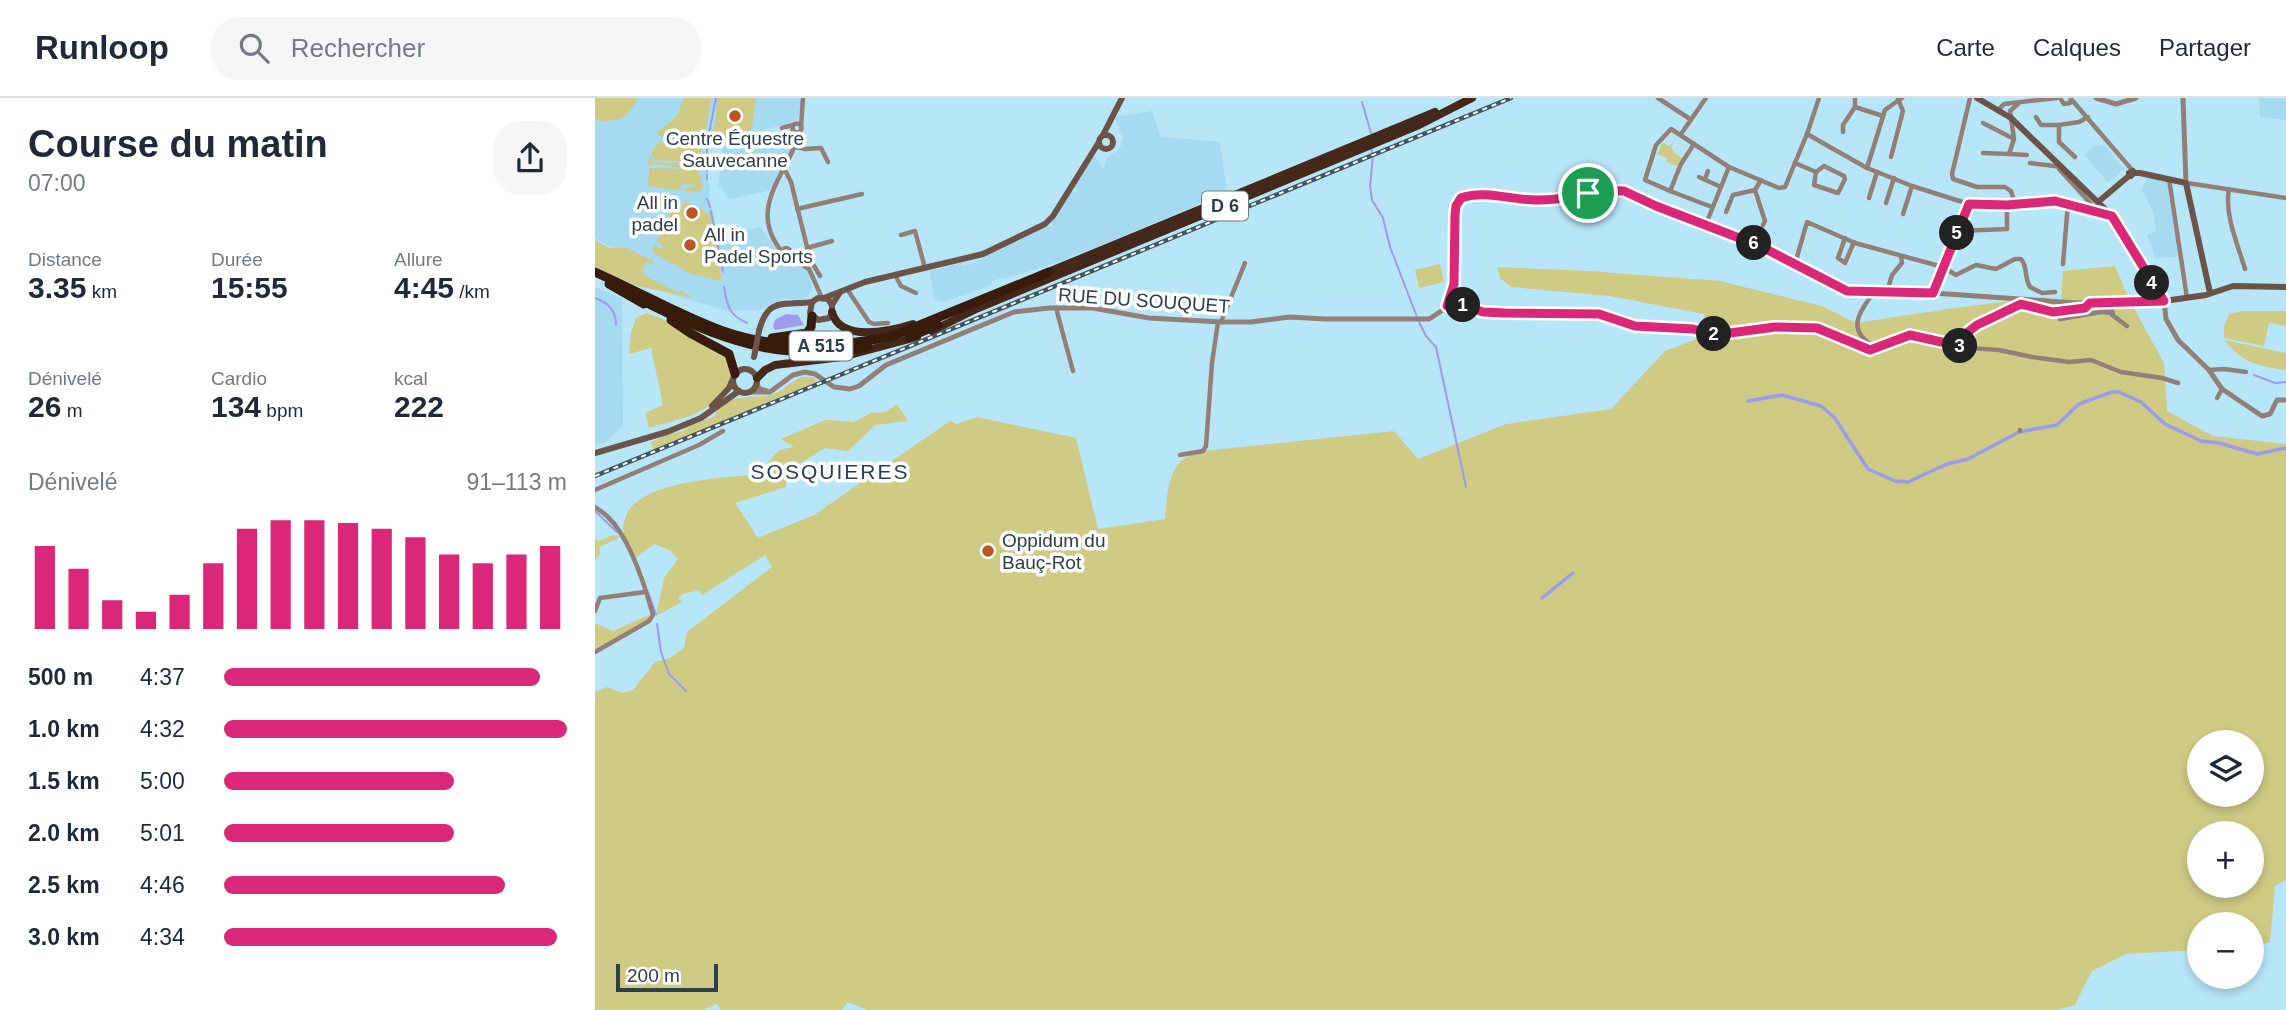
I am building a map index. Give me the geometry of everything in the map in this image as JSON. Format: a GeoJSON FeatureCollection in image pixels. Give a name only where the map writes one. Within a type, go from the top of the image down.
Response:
{"type":"FeatureCollection","features":[{"type":"Feature","properties":{"kind":"highway"},"geometry":{"type":"LineString","coordinates":[[1461,101],[1473,98]]}},
{"type":"Feature","properties":{"kind":"highway","name":"D 6"},"geometry":{"type":"LineString","coordinates":[[1049,272],[1461,101]]}},
{"type":"Feature","properties":{"kind":"highway","name":"D 6"},"geometry":{"type":"LineString","coordinates":[[976,309],[1406,131],[1461,101]]}},
{"type":"Feature","properties":{"kind":"highway","name":"A 515"},"geometry":{"type":"LineString","coordinates":[[595,272],[723,331],[794,346],[843,344],[893,336],[1049,272]]}},
{"type":"Feature","properties":{"kind":"highway"},"geometry":{"type":"LineString","coordinates":[[832,308],[834,320],[840,326],[859,331],[888,330],[910,326],[1049,272]]}},
{"type":"Feature","properties":{"kind":"highway","name":"A 515"},"geometry":{"type":"LineString","coordinates":[[595,278],[700,329],[767,349],[792,352],[844,351],[897,341],[976,309]]}},
{"type":"Feature","properties":{"kind":"highway"},"geometry":{"type":"LineString","coordinates":[[609,284],[706,342],[726,351],[731,357],[734,376]]}},
{"type":"Feature","properties":{"kind":"highway"},"geometry":{"type":"LineString","coordinates":[[678,312],[732,331],[772,338],[807,333],[816,304]]}},
{"type":"Feature","properties":{"kind":"highway"},"geometry":{"type":"LineString","coordinates":[[753,376],[775,365],[842,357],[902,342],[953,323],[976,309]]}},
{"type":"Feature","properties":{"kind":"main road"},"geometry":{"type":"LineString","coordinates":[[816,304],[843,291],[895,275],[983,254],[1045,224],[1053,216],[1098,146],[1122,98]]}},
{"type":"Feature","properties":{"kind":"main road"},"geometry":{"type":"LineString","coordinates":[[1974,98],[2012,121],[2062,167],[2091,204],[2111,215],[2164,301],[2187,299],[2234,286],[2286,287]]}},
{"type":"Feature","properties":{"kind":"main road"},"geometry":{"type":"LineString","coordinates":[[1098,146],[1108,149],[1113,144],[1114,139],[1105,133]]}},
{"type":"Feature","properties":{"kind":"main road"},"geometry":{"type":"LineString","coordinates":[[2091,204],[2132,173],[2186,183],[2210,293]]}},
{"type":"Feature","properties":{"kind":"main road"},"geometry":{"type":"LineString","coordinates":[[816,304],[822,321],[829,318],[843,291]]}},
{"type":"Feature","properties":{"kind":"main road"},"geometry":{"type":"LineString","coordinates":[[734,376],[734,386],[739,391],[750,392],[762,319],[773,306],[780,303],[816,304],[832,308]]}},
{"type":"Feature","properties":{"kind":"main road"},"geometry":{"type":"LineString","coordinates":[[734,376],[753,376]]}},
{"type":"Feature","properties":{"kind":"main road"},"geometry":{"type":"LineString","coordinates":[[691,422],[703,415],[723,396],[734,376]]}},
{"type":"Feature","properties":{"kind":"main road"},"geometry":{"type":"LineString","coordinates":[[595,453],[667,432],[708,415],[739,391]]}},
{"type":"Feature","properties":{"kind":"street"},"geometry":{"type":"LineString","coordinates":[[803,98],[803,115],[796,128],[796,145],[772,194],[767,227],[774,242],[811,271],[816,304]]}},
{"type":"Feature","properties":{"kind":"street"},"geometry":{"type":"LineString","coordinates":[[1658,98],[1690,119]]}},
{"type":"Feature","properties":{"kind":"street"},"geometry":{"type":"LineString","coordinates":[[1681,134],[1706,98]]}},
{"type":"Feature","properties":{"kind":"street"},"geometry":{"type":"LineString","coordinates":[[1712,207],[1645,180],[1658,142],[1671,129],[1729,167],[1779,188],[1785,187],[1819,98]]}},
{"type":"Feature","properties":{"kind":"street"},"geometry":{"type":"LineString","coordinates":[[1843,132],[1843,125],[1855,107],[1855,98]]}},
{"type":"Feature","properties":{"kind":"street"},"geometry":{"type":"LineString","coordinates":[[1974,98],[1969,106],[1952,174],[1954,180],[1977,187],[2005,187],[2011,191],[2015,204]]}},
{"type":"Feature","properties":{"kind":"street"},"geometry":{"type":"LineString","coordinates":[[2096,98],[2116,104],[2136,98]]}},
{"type":"Feature","properties":{"kind":"street"},"geometry":{"type":"LineString","coordinates":[[2183,98],[2186,183],[2286,198]]}},
{"type":"Feature","properties":{"kind":"street"},"geometry":{"type":"LineString","coordinates":[[1867,168],[1882,116],[1885,110],[1900,99],[1903,111],[1891,157]]}},
{"type":"Feature","properties":{"kind":"street"},"geometry":{"type":"LineString","coordinates":[[1998,112],[2017,104],[2070,100],[2088,117],[2132,173]]}},
{"type":"Feature","properties":{"kind":"street"},"geometry":{"type":"LineString","coordinates":[[2010,155],[2013,139],[2010,111],[2017,104]]}},
{"type":"Feature","properties":{"kind":"street"},"geometry":{"type":"LineString","coordinates":[[1855,107],[1882,116]]}},
{"type":"Feature","properties":{"kind":"street"},"geometry":{"type":"LineString","coordinates":[[2036,117],[2041,125],[2059,125],[2079,122],[2088,117]]}},
{"type":"Feature","properties":{"kind":"street"},"geometry":{"type":"LineString","coordinates":[[1983,123],[2013,139]]}},
{"type":"Feature","properties":{"kind":"street"},"geometry":{"type":"LineString","coordinates":[[2059,125],[2059,142],[2075,157]]}},
{"type":"Feature","properties":{"kind":"street"},"geometry":{"type":"LineString","coordinates":[[1807,134],[1867,168],[1969,204],[2007,205],[2050,201],[2091,204],[2111,215]]}},
{"type":"Feature","properties":{"kind":"street"},"geometry":{"type":"LineString","coordinates":[[1669,191],[1694,144]]}},
{"type":"Feature","properties":{"kind":"street"},"geometry":{"type":"LineString","coordinates":[[796,145],[804,149],[821,148],[828,162]]}},
{"type":"Feature","properties":{"kind":"street"},"geometry":{"type":"LineString","coordinates":[[1983,153],[2027,155]]}},
{"type":"Feature","properties":{"kind":"street"},"geometry":{"type":"LineString","coordinates":[[1795,163],[1817,173]]}},
{"type":"Feature","properties":{"kind":"street"},"geometry":{"type":"LineString","coordinates":[[2030,163],[2062,167]]}},
{"type":"Feature","properties":{"kind":"street"},"geometry":{"type":"LineString","coordinates":[[1824,166],[1841,174],[1845,179],[1840,192],[1835,193],[1814,185],[1817,173],[1824,166]]}},
{"type":"Feature","properties":{"kind":"street"},"geometry":{"type":"LineString","coordinates":[[784,167],[788,173],[811,263],[820,276]]}},
{"type":"Feature","properties":{"kind":"street"},"geometry":{"type":"LineString","coordinates":[[1706,224],[1729,167]]}},
{"type":"Feature","properties":{"kind":"street"},"geometry":{"type":"LineString","coordinates":[[1705,179],[1708,171]]}},
{"type":"Feature","properties":{"kind":"street"},"geometry":{"type":"LineString","coordinates":[[1869,198],[1877,172]]}},
{"type":"Feature","properties":{"kind":"street"},"geometry":{"type":"LineString","coordinates":[[1569,173],[1573,179],[1584,184],[1588,193]]}},
{"type":"Feature","properties":{"kind":"street"},"geometry":{"type":"LineString","coordinates":[[1699,177],[1721,187]]}},
{"type":"Feature","properties":{"kind":"street"},"geometry":{"type":"LineString","coordinates":[[1886,203],[1894,178]]}},
{"type":"Feature","properties":{"kind":"street"},"geometry":{"type":"LineString","coordinates":[[2169,179],[2187,299]]}},
{"type":"Feature","properties":{"kind":"street"},"geometry":{"type":"LineString","coordinates":[[1725,212],[1733,195],[1755,190],[1761,180]]}},
{"type":"Feature","properties":{"kind":"street"},"geometry":{"type":"LineString","coordinates":[[1903,214],[1912,186]]}},
{"type":"Feature","properties":{"kind":"street"},"geometry":{"type":"LineString","coordinates":[[2111,314],[2113,311],[2107,307],[2089,304],[1933,293],[1847,291],[1760,246],[1621,190],[1540,200],[1480,195],[1461,198],[1455,215],[1454,284],[1447,306],[1463,305],[1483,312],[1599,314],[1635,326],[1693,329],[1715,335],[1775,327],[1817,328],[1870,350],[1910,335],[1969,348],[1999,350],[2069,362],[2091,360],[2121,372],[2162,377],[2178,383]]}},
{"type":"Feature","properties":{"kind":"street"},"geometry":{"type":"LineString","coordinates":[[1755,190],[1765,221],[1763,225]]}},
{"type":"Feature","properties":{"kind":"street"},"geometry":{"type":"LineString","coordinates":[[2229,190],[2229,210],[2245,269]]}},
{"type":"Feature","properties":{"kind":"street"},"geometry":{"type":"LineString","coordinates":[[797,209],[862,194]]}},
{"type":"Feature","properties":{"kind":"street"},"geometry":{"type":"LineString","coordinates":[[2063,264],[2068,203]]}},
{"type":"Feature","properties":{"kind":"street"},"geometry":{"type":"LineString","coordinates":[[1933,293],[1969,204]]}},
{"type":"Feature","properties":{"kind":"street"},"geometry":{"type":"LineString","coordinates":[[1958,231],[2007,229],[2007,205]]}},
{"type":"Feature","properties":{"kind":"street"},"geometry":{"type":"LineString","coordinates":[[1795,264],[1807,222],[1854,242],[1943,267],[1956,275],[1976,265],[1996,269],[2015,259],[2021,260],[2025,264],[2025,277],[2030,287],[2042,293],[2055,292]]}},
{"type":"Feature","properties":{"kind":"street"},"geometry":{"type":"LineString","coordinates":[[901,235],[915,231],[925,268]]}},
{"type":"Feature","properties":{"kind":"street"},"geometry":{"type":"LineString","coordinates":[[1845,238],[1838,258],[1846,262],[1854,242]]}},
{"type":"Feature","properties":{"kind":"street"},"geometry":{"type":"LineString","coordinates":[[807,248],[832,241]]}},
{"type":"Feature","properties":{"kind":"street"},"geometry":{"type":"LineString","coordinates":[[1887,292],[1892,275],[1902,263],[1901,256]]}},
{"type":"Feature","properties":{"kind":"street"},"geometry":{"type":"LineString","coordinates":[[1180,455],[1199,452],[1206,446],[1212,363],[1219,322],[1245,263]]}},
{"type":"Feature","properties":{"kind":"street"},"geometry":{"type":"LineString","coordinates":[[895,275],[901,286],[916,293]]}},
{"type":"Feature","properties":{"kind":"street"},"geometry":{"type":"LineString","coordinates":[[843,291],[869,322],[888,323]]}},
{"type":"Feature","properties":{"kind":"street"},"geometry":{"type":"LineString","coordinates":[[1874,292],[1857,318],[1862,340],[1875,347]]}},
{"type":"Feature","properties":{"kind":"street"},"geometry":{"type":"LineString","coordinates":[[1969,348],[1968,332],[2021,304],[2053,312],[2089,304],[2164,301],[2166,319],[2178,340],[2209,370],[2222,389],[2257,414],[2265,416],[2270,414],[2277,400],[2286,400]]}},
{"type":"Feature","properties":{"kind":"street","name":"RUE DU SOUQUET"},"geometry":{"type":"LineString","coordinates":[[770,392],[793,375],[805,372],[815,374],[834,387],[844,389],[859,386],[886,365],[1014,312],[1093,308],[1149,318],[1251,322],[1290,317],[1429,319],[1439,315],[1447,306]]}},
{"type":"Feature","properties":{"kind":"street"},"geometry":{"type":"LineString","coordinates":[[1056,308],[1073,371]]}},
{"type":"Feature","properties":{"kind":"street"},"geometry":{"type":"LineString","coordinates":[[2060,319],[2101,312],[2111,314],[2127,326]]}},
{"type":"Feature","properties":{"kind":"street"},"geometry":{"type":"LineString","coordinates":[[2209,370],[2246,372]]}},
{"type":"Feature","properties":{"kind":"street"},"geometry":{"type":"LineString","coordinates":[[753,376],[763,391],[770,392]]}},
{"type":"Feature","properties":{"kind":"street"},"geometry":{"type":"LineString","coordinates":[[2217,398],[2222,389]]}},
{"type":"Feature","properties":{"kind":"street"},"geometry":{"type":"LineString","coordinates":[[750,392],[770,392]]}},
{"type":"Feature","properties":{"kind":"street"},"geometry":{"type":"LineString","coordinates":[[595,490],[699,445],[723,431]]}},
{"type":"Feature","properties":{"kind":"street"},"geometry":{"type":"LineString","coordinates":[[595,507],[608,517],[619,531],[653,615],[649,621],[595,652]]}},
{"type":"Feature","properties":{"kind":"street"},"geometry":{"type":"LineString","coordinates":[[595,611],[600,598],[645,592]]}},
{"type":"Feature","properties":{"kind":"shaded area"},"geometry":{"type":"Polygon","coordinates":[[[595,98],[802,98],[800,117],[794,122],[709,144],[707,174],[718,237],[760,227],[779,252],[776,263],[789,260],[807,270],[812,289],[807,297],[798,300],[783,298],[759,310],[728,311],[676,296],[622,274],[621,247],[610,247],[595,238],[595,98]]]}},
{"type":"Feature","properties":{"kind":"shaded area"},"geometry":{"type":"Polygon","coordinates":[[[595,98],[638,98],[623,117],[599,121],[595,117],[595,98]]]}},
{"type":"Feature","properties":{"kind":"shaded area"},"geometry":{"type":"Polygon","coordinates":[[[684,98],[711,98],[707,125],[700,142],[660,136],[657,133],[677,116],[684,98]]]}},
{"type":"Feature","properties":{"kind":"shaded area","name":"Centre Équestre Sauvecanne"},"geometry":{"type":"Polygon","coordinates":[[[718,98],[756,98],[752,129],[724,137],[713,137],[718,98]]]}},
{"type":"Feature","properties":{"kind":"shaded area"},"geometry":{"type":"Polygon","coordinates":[[[2259,98],[2286,98],[2286,120],[2260,117],[2259,98]]]}},
{"type":"Feature","properties":{"kind":"shaded area"},"geometry":{"type":"Polygon","coordinates":[[[1152,111],[1161,137],[1220,142],[1227,193],[1064,260],[1011,277],[992,280],[992,285],[943,302],[934,299],[930,271],[961,263],[962,266],[972,264],[1019,239],[1049,226],[1053,227],[1051,222],[1070,190],[1078,192],[1074,187],[1093,153],[1103,169],[1107,157],[1120,149],[1123,137],[1114,117],[1152,111]]]}},
{"type":"Feature","properties":{"kind":"shaded area"},"geometry":{"type":"Polygon","coordinates":[[[781,130],[790,131],[793,146],[771,190],[727,198],[718,185],[723,147],[781,130]]]}},
{"type":"Feature","properties":{"kind":"shaded area"},"geometry":{"type":"Polygon","coordinates":[[[1677,136],[1671,147],[1674,153],[1682,158],[1677,166],[1666,162],[1667,158],[1657,154],[1663,142],[1670,146],[1677,136]]]}},
{"type":"Feature","properties":{"kind":"shaded area"},"geometry":{"type":"Polygon","coordinates":[[[660,142],[701,148],[701,162],[654,160],[651,152],[660,142]]]}},
{"type":"Feature","properties":{"kind":"shaded area"},"geometry":{"type":"Polygon","coordinates":[[[2104,145],[2124,169],[2108,183],[2084,154],[2095,146],[2104,145]]]}},
{"type":"Feature","properties":{"kind":"shaded area"},"geometry":{"type":"Polygon","coordinates":[[[649,156],[655,162],[701,164],[697,175],[701,177],[703,188],[698,192],[682,190],[696,185],[682,184],[680,190],[651,187],[648,185],[649,168],[684,168],[653,164],[648,166],[649,156]]]}},
{"type":"Feature","properties":{"kind":"shaded area"},"geometry":{"type":"Polygon","coordinates":[[[2147,177],[2167,182],[2178,256],[2156,259],[2147,235],[2156,230],[2153,212],[2142,190],[2147,177]]]}},
{"type":"Feature","properties":{"kind":"shaded area","name":"All in Padel Sports"},"geometry":{"type":"Polygon","coordinates":[[[640,198],[666,199],[677,205],[678,214],[685,201],[710,214],[721,281],[691,274],[653,253],[654,245],[661,249],[663,245],[656,242],[670,215],[648,202],[642,213],[640,198]]]}},
{"type":"Feature","properties":{"kind":"shaded area"},"geometry":{"type":"Polygon","coordinates":[[[595,240],[609,248],[624,247],[654,261],[652,264],[646,262],[642,274],[694,298],[637,286],[595,267],[595,240]]]}},
{"type":"Feature","properties":{"kind":"shaded area"},"geometry":{"type":"Polygon","coordinates":[[[1440,264],[1444,282],[1419,288],[1415,270],[1440,264]]]}},
{"type":"Feature","properties":{"kind":"shaded area"},"geometry":{"type":"Polygon","coordinates":[[[2115,266],[2130,301],[2164,363],[2167,411],[2213,436],[2286,444],[2286,880],[2275,886],[2270,942],[2264,943],[2264,912],[2187,912],[2187,951],[2126,954],[2092,971],[2075,1005],[2056,1010],[867,1010],[848,1002],[842,1010],[721,1010],[717,1004],[703,1010],[595,1010],[595,692],[607,687],[622,693],[633,690],[655,662],[670,658],[684,648],[687,632],[772,567],[765,555],[702,595],[699,590],[683,594],[678,598],[682,602],[656,616],[664,578],[678,559],[671,551],[655,544],[636,557],[623,527],[628,511],[641,499],[658,490],[701,480],[758,474],[779,450],[794,447],[781,439],[825,420],[853,422],[871,413],[886,412],[897,404],[908,421],[875,425],[848,451],[825,448],[785,473],[786,487],[735,503],[758,538],[814,515],[950,421],[957,424],[977,417],[1076,438],[1098,529],[1165,519],[1174,472],[1185,458],[1196,453],[1394,431],[1418,459],[1506,424],[1611,409],[1665,351],[1707,335],[1704,314],[1610,296],[1511,287],[1500,278],[1497,267],[1720,281],[1822,306],[1856,323],[2044,297],[2061,301],[2063,271],[2115,266]]]}},
{"type":"Feature","properties":{"kind":"shaded area"},"geometry":{"type":"Polygon","coordinates":[[[595,287],[622,298],[623,426],[606,442],[595,445],[595,287]]]}},
{"type":"Feature","properties":{"kind":"shaded area"},"geometry":{"type":"Polygon","coordinates":[[[2242,311],[2286,311],[2286,326],[2269,323],[2264,346],[2224,338],[2224,326],[2229,314],[2242,311]]]}},
{"type":"Feature","properties":{"kind":"shaded area"},"geometry":{"type":"Polygon","coordinates":[[[647,313],[667,321],[728,357],[734,370],[721,396],[701,411],[649,428],[645,413],[663,405],[651,348],[629,354],[631,332],[636,318],[647,313]]]}},
{"type":"Feature","properties":{"kind":"shaded area"},"geometry":{"type":"Polygon","coordinates":[[[786,314],[798,315],[804,325],[775,330],[775,320],[786,314]]]}},
{"type":"Feature","properties":{"kind":"shaded area"},"geometry":{"type":"Polygon","coordinates":[[[2224,340],[2286,353],[2286,370],[2244,359],[2224,340]]]}},
{"type":"Feature","properties":{"kind":"shaded area"},"geometry":{"type":"Polygon","coordinates":[[[802,377],[814,377],[817,382],[653,450],[651,442],[684,431],[685,428],[715,416],[725,403],[740,398],[774,394],[802,377]]]}},
{"type":"Feature","properties":{"kind":"shaded area"},"geometry":{"type":"Polygon","coordinates":[[[613,535],[619,536],[599,547],[600,554],[595,560],[595,539],[599,541],[613,535]]]}},
{"type":"Feature","properties":{"kind":"shaded area"},"geometry":{"type":"Polygon","coordinates":[[[649,615],[649,619],[595,650],[595,623],[613,631],[649,615]]]}},
{"type":"Feature","properties":{"kind":"waterway"},"geometry":{"type":"LineString","coordinates":[[707,143],[716,98]]}},
{"type":"Feature","properties":{"kind":"waterway"},"geometry":{"type":"LineString","coordinates":[[1362,102],[1371,133]]}},
{"type":"Feature","properties":{"kind":"waterway"},"geometry":{"type":"LineString","coordinates":[[707,146],[707,171]]}},
{"type":"Feature","properties":{"kind":"waterway"},"geometry":{"type":"LineString","coordinates":[[1371,148],[1372,200],[1383,218],[1390,247],[1417,317]]}},
{"type":"Feature","properties":{"kind":"waterway"},"geometry":{"type":"LineString","coordinates":[[707,174],[707,179]]}},
{"type":"Feature","properties":{"kind":"waterway"},"geometry":{"type":"LineString","coordinates":[[707,199],[710,207]]}},
{"type":"Feature","properties":{"kind":"waterway"},"geometry":{"type":"LineString","coordinates":[[711,211],[723,272]]}},
{"type":"Feature","properties":{"kind":"waterway"},"geometry":{"type":"LineString","coordinates":[[724,287],[730,309],[736,317],[747,323]]}},
{"type":"Feature","properties":{"kind":"waterway"},"geometry":{"type":"LineString","coordinates":[[595,298],[610,308],[615,315],[616,325]]}},
{"type":"Feature","properties":{"kind":"waterway"},"geometry":{"type":"LineString","coordinates":[[1419,322],[1436,347],[1466,487]]}},
{"type":"Feature","properties":{"kind":"waterway"},"geometry":{"type":"LineString","coordinates":[[2254,375],[2275,383],[2286,382]]}},
{"type":"Feature","properties":{"kind":"waterway"},"geometry":{"type":"LineString","coordinates":[[1748,401],[1782,395],[1821,406],[1834,417],[1868,469],[1895,481],[1908,482],[1947,464],[1968,459],[2019,432],[2057,425],[2079,404],[2112,392],[2119,392],[2141,402],[2165,424],[2201,441],[2219,443],[2257,454],[2286,448]]}},
{"type":"Feature","properties":{"kind":"waterway"},"geometry":{"type":"LineString","coordinates":[[595,511],[617,532]]}},
{"type":"Feature","properties":{"kind":"waterway"},"geometry":{"type":"LineString","coordinates":[[1542,598],[1573,573]]}},
{"type":"Feature","properties":{"kind":"waterway"},"geometry":{"type":"LineString","coordinates":[[648,592],[656,614]]}},
{"type":"Feature","properties":{"kind":"waterway"},"geometry":{"type":"LineString","coordinates":[[657,624],[661,652],[669,674],[686,691]]}},
{"type":"Feature","properties":{"kind":"railway"},"geometry":{"type":"LineString","coordinates":[[595,476],[1511,98]]}},
{"type":"Feature","properties":{"kind":"place","name":"Centre Équestre Sauvecanne"},"geometry":{"type":"Point","coordinates":[735,116]}},
{"type":"Feature","properties":{"kind":"place","name":"All in padel"},"geometry":{"type":"Point","coordinates":[692,213]}},
{"type":"Feature","properties":{"kind":"place","name":"All in Padel Sports"},"geometry":{"type":"Point","coordinates":[690,245]}},
{"type":"Feature","properties":{"kind":"place","name":"Oppidum du Bauç-Rot"},"geometry":{"type":"Point","coordinates":[988,551]}},
{"type":"Feature","properties":{"kind":"district","name":"SOSQUIERES"},"geometry":{"type":"Point","coordinates":[830,472]}},
{"type":"Feature","properties":{"kind":"route"},"geometry":{"type":"LineString","coordinates":[[1600,190],[1624,191],[1760,246],[1847,291],[1933,293],[1969,204],[2064,202],[2112,216],[2164,301],[2090,303],[2085,308],[2053,312],[2021,304],[1968,332],[1969,348],[1910,335],[1870,350],[1817,328],[1775,327],[1715,335],[1693,329],[1635,326],[1599,314],[1483,312],[1463,305],[1447,306],[1454,284],[1455,215],[1461,198],[1480,195],[1540,200],[1588,193],[1600,190]]}}]}
